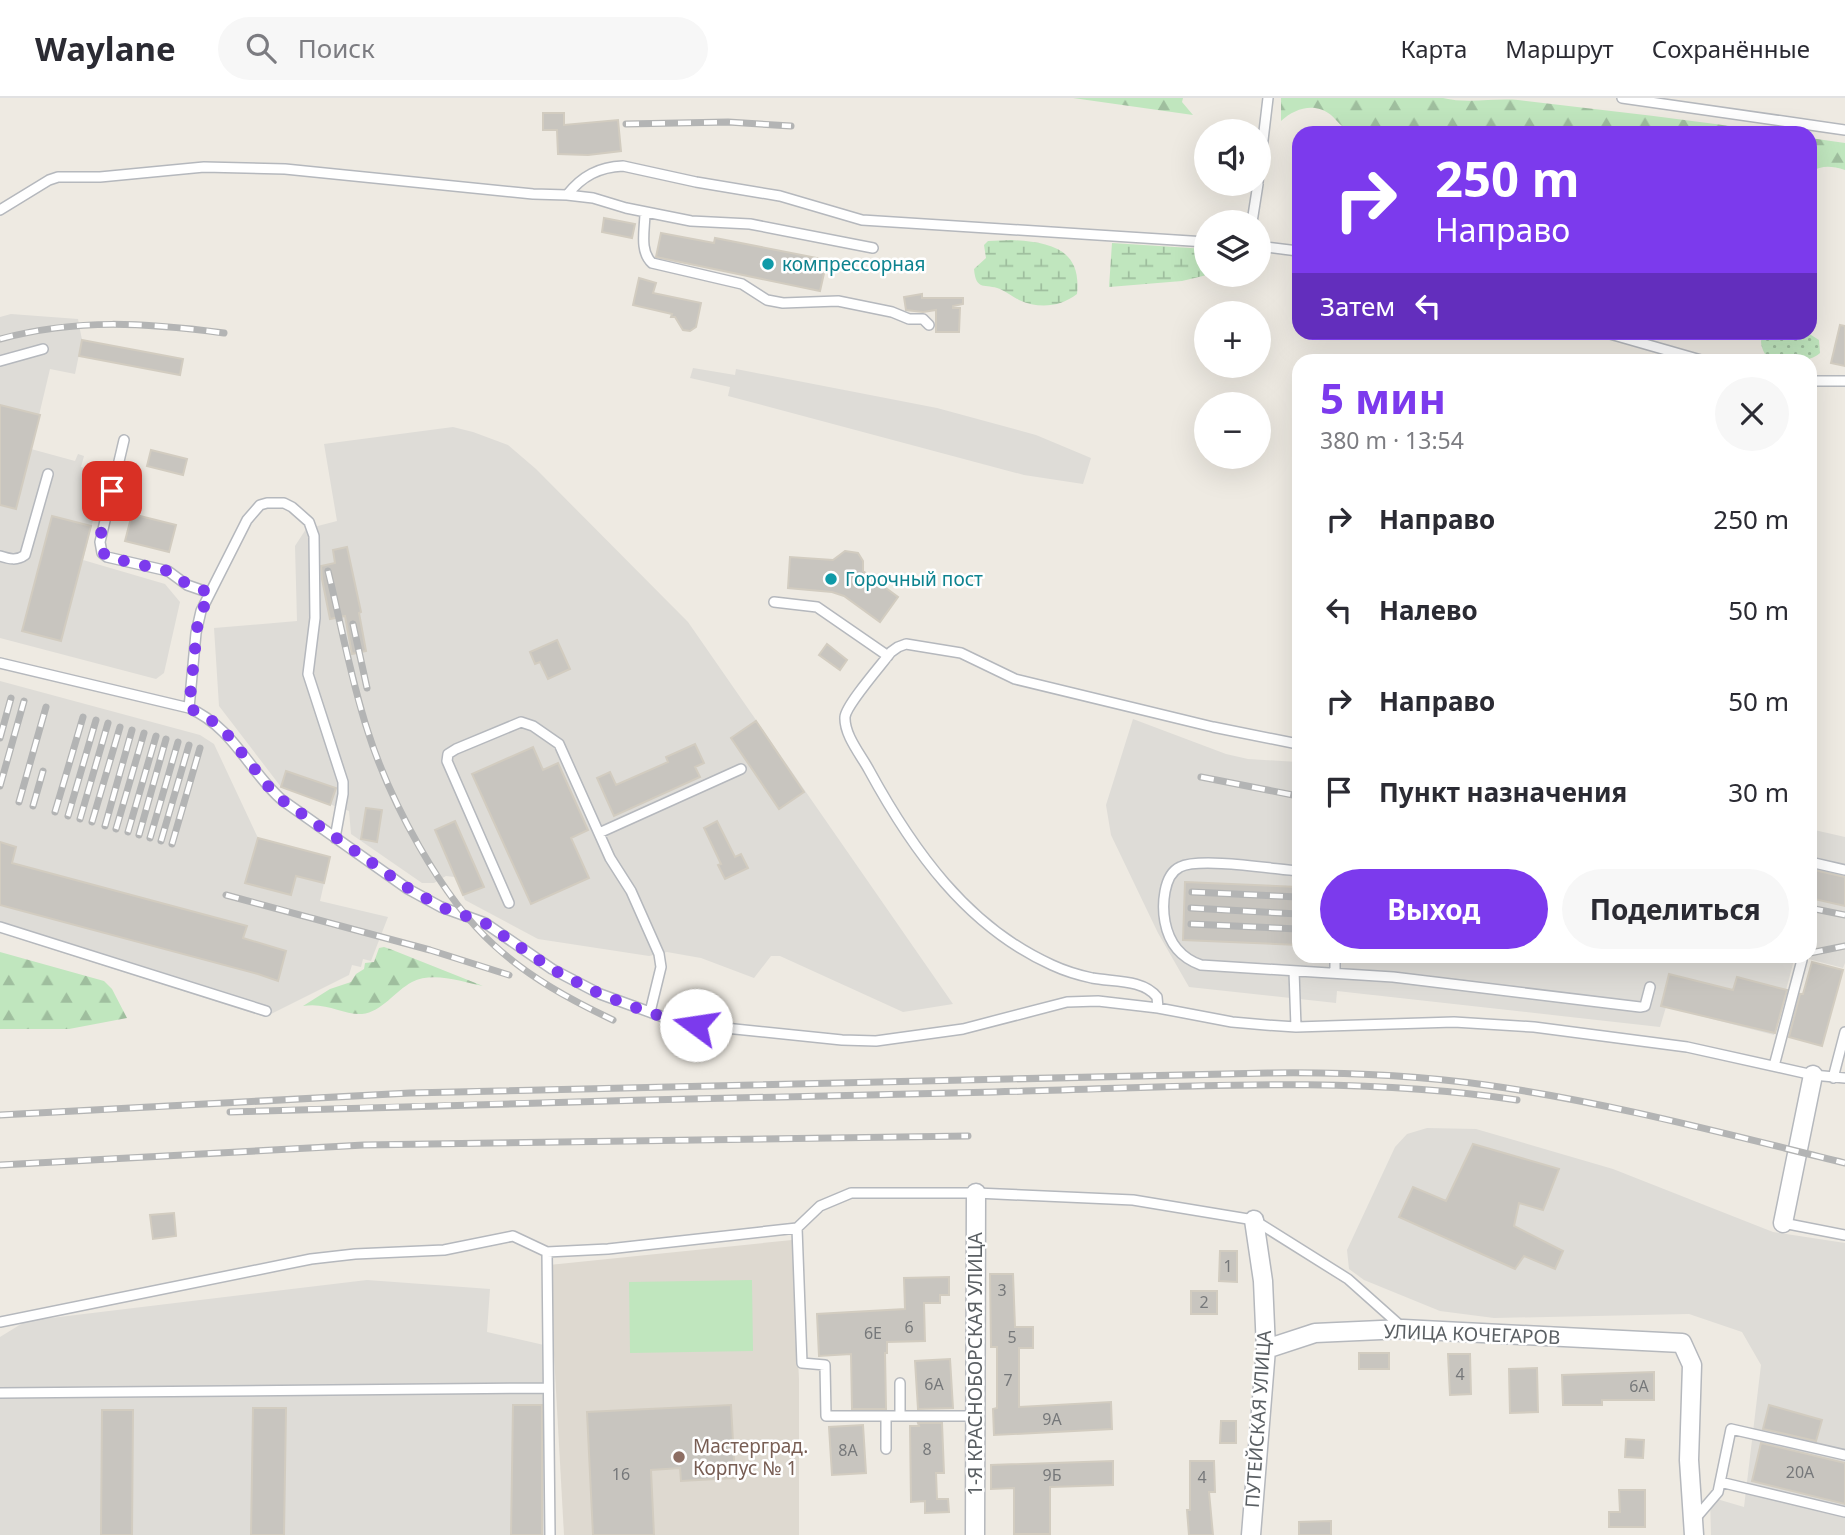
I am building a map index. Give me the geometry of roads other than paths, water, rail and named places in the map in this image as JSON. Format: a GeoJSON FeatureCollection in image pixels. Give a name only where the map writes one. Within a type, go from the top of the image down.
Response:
{"type":"FeatureCollection","features":[{"type":"Feature","properties":{"kind":"street"},"geometry":{"type":"LineString","coordinates":[[1783,1223],[1813,1075]]}},
{"type":"Feature","properties":{"kind":"street","name":"1-Я КРАСНОБОРСКАЯ УЛИЦА"},"geometry":{"type":"LineString","coordinates":[[975,1535],[976,1193]]}},
{"type":"Feature","properties":{"kind":"street","name":"ПУТЕЙСКАЯ УЛИЦА"},"geometry":{"type":"LineString","coordinates":[[1251,1535],[1266,1349],[1263,1281],[1254,1220]]}},
{"type":"Feature","properties":{"kind":"street","name":"УЛИЦА КОЧЕГАРОВ"},"geometry":{"type":"LineString","coordinates":[[1266,1349],[1315,1333],[1403,1329],[1682,1343],[1692,1365],[1689,1460],[1693,1528]]}},
{"type":"Feature","properties":{"kind":"lane"},"geometry":{"type":"LineString","coordinates":[[1266,119],[1269,98]]}},
{"type":"Feature","properties":{"kind":"lane"},"geometry":{"type":"LineString","coordinates":[[1622,98],[1845,130]]}},
{"type":"Feature","properties":{"kind":"lane"},"geometry":{"type":"LineString","coordinates":[[567,195],[591,173],[623,166],[780,196],[862,220],[1194,241]]}},
{"type":"Feature","properties":{"kind":"lane"},"geometry":{"type":"LineString","coordinates":[[0,210],[58,177],[100,177],[204,167],[285,169],[593,198],[691,221],[750,224],[873,248]]}},
{"type":"Feature","properties":{"kind":"lane"},"geometry":{"type":"LineString","coordinates":[[645,212],[645,254],[653,263],[742,284],[767,299],[783,303],[838,301],[892,312],[909,319],[923,319],[929,325]]}},
{"type":"Feature","properties":{"kind":"lane"},"geometry":{"type":"LineString","coordinates":[[1271,248],[1292,250]]}},
{"type":"Feature","properties":{"kind":"lane"},"geometry":{"type":"LineString","coordinates":[[1631,340],[1680,354]]}},
{"type":"Feature","properties":{"kind":"lane"},"geometry":{"type":"LineString","coordinates":[[0,361],[43,349]]}},
{"type":"Feature","properties":{"kind":"lane"},"geometry":{"type":"LineString","coordinates":[[1817,381],[1845,381]]}},
{"type":"Feature","properties":{"kind":"lane"},"geometry":{"type":"LineString","coordinates":[[124,440],[100,542],[102,553],[107,557],[168,571],[187,584],[210,593]]}},
{"type":"Feature","properties":{"kind":"lane"},"geometry":{"type":"LineString","coordinates":[[0,556],[20,559],[25,555],[48,474]]}},
{"type":"Feature","properties":{"kind":"lane"},"geometry":{"type":"LineString","coordinates":[[189,708],[198,620],[210,593],[247,520],[260,505],[284,503],[301,513],[312,527],[315,545],[315,607],[308,674],[343,782],[344,794],[335,838]]}},
{"type":"Feature","properties":{"kind":"lane"},"geometry":{"type":"LineString","coordinates":[[774,602],[817,607],[888,656]]}},
{"type":"Feature","properties":{"kind":"lane"},"geometry":{"type":"LineString","coordinates":[[1158,1008],[1157,997],[1147,988],[1070,973],[1017,947],[975,916],[929,863],[880,791],[846,726],[847,709],[888,656],[906,644],[961,653],[1015,679],[1213,727],[1292,743]]}},
{"type":"Feature","properties":{"kind":"lane"},"geometry":{"type":"LineString","coordinates":[[0,663],[189,708],[210,719],[227,734],[277,796],[425,899],[485,923],[552,969],[600,994],[650,1013],[696,1025],[876,1041],[963,1029],[1068,1002],[1098,1001],[1158,1008],[1231,1022],[1296,1027],[1454,1022],[1491,1024],[1687,1047],[1813,1075],[1845,1078]]}},
{"type":"Feature","properties":{"kind":"lane"},"geometry":{"type":"LineString","coordinates":[[509,903],[447,761],[448,754],[513,723],[527,722],[559,744],[610,859],[631,891],[659,954],[661,967],[650,1013]]}},
{"type":"Feature","properties":{"kind":"lane"},"geometry":{"type":"LineString","coordinates":[[599,833],[741,769]]}},
{"type":"Feature","properties":{"kind":"lane"},"geometry":{"type":"LineString","coordinates":[[1292,871],[1190,864],[1173,872],[1165,889],[1164,919],[1183,957],[1201,965],[1392,976],[1640,1007],[1645,1006],[1650,987]]}},
{"type":"Feature","properties":{"kind":"lane"},"geometry":{"type":"LineString","coordinates":[[1817,864],[1845,870]]}},
{"type":"Feature","properties":{"kind":"lane"},"geometry":{"type":"LineString","coordinates":[[0,927],[266,1011]]}},
{"type":"Feature","properties":{"kind":"lane"},"geometry":{"type":"LineString","coordinates":[[1335,963],[1335,972]]}},
{"type":"Feature","properties":{"kind":"lane"},"geometry":{"type":"LineString","coordinates":[[1774,1066],[1801,963]]}},
{"type":"Feature","properties":{"kind":"lane"},"geometry":{"type":"LineString","coordinates":[[1294,971],[1296,1027]]}},
{"type":"Feature","properties":{"kind":"lane"},"geometry":{"type":"LineString","coordinates":[[1833,1078],[1845,1032]]}},
{"type":"Feature","properties":{"kind":"lane"},"geometry":{"type":"LineString","coordinates":[[0,1322],[311,1259],[444,1250],[513,1237],[547,1252],[608,1249],[797,1228],[820,1206],[851,1193],[976,1193],[1133,1200],[1254,1220],[1348,1279],[1403,1329]]}},
{"type":"Feature","properties":{"kind":"lane"},"geometry":{"type":"LineString","coordinates":[[1783,1223],[1845,1235]]}},
{"type":"Feature","properties":{"kind":"lane"},"geometry":{"type":"LineString","coordinates":[[797,1228],[802,1363],[825,1365],[827,1416],[975,1416]]}},
{"type":"Feature","properties":{"kind":"lane"},"geometry":{"type":"LineString","coordinates":[[547,1252],[550,1535]]}},
{"type":"Feature","properties":{"kind":"lane"},"geometry":{"type":"LineString","coordinates":[[900,1383],[900,1416]]}},
{"type":"Feature","properties":{"kind":"lane"},"geometry":{"type":"LineString","coordinates":[[0,1394],[548,1388]]}},
{"type":"Feature","properties":{"kind":"lane"},"geometry":{"type":"LineString","coordinates":[[886,1416],[886,1449]]}},
{"type":"Feature","properties":{"kind":"lane"},"geometry":{"type":"LineString","coordinates":[[1693,1528],[1718,1492],[1731,1429],[1845,1455]]}},
{"type":"Feature","properties":{"kind":"lane"},"geometry":{"type":"LineString","coordinates":[[1720,1482],[1845,1512]]}},
{"type":"Feature","properties":{"kind":"railway"},"geometry":{"type":"LineString","coordinates":[[626,124],[728,122],[791,126]]}},
{"type":"Feature","properties":{"kind":"railway"},"geometry":{"type":"LineString","coordinates":[[0,339],[57,328],[112,324],[224,333]]}},
{"type":"Feature","properties":{"kind":"railway"},"geometry":{"type":"LineString","coordinates":[[328,571],[368,732],[390,788],[437,875],[475,926],[508,958],[551,987],[613,1020]]}},
{"type":"Feature","properties":{"kind":"railway"},"geometry":{"type":"LineString","coordinates":[[353,624],[367,688]]}},
{"type":"Feature","properties":{"kind":"railway"},"geometry":{"type":"LineString","coordinates":[[0,738],[11,698]]}},
{"type":"Feature","properties":{"kind":"railway"},"geometry":{"type":"LineString","coordinates":[[0,786],[24,701]]}},
{"type":"Feature","properties":{"kind":"railway"},"geometry":{"type":"LineString","coordinates":[[19,802],[46,707]]}},
{"type":"Feature","properties":{"kind":"railway"},"geometry":{"type":"LineString","coordinates":[[55,812],[83,717]]}},
{"type":"Feature","properties":{"kind":"railway"},"geometry":{"type":"LineString","coordinates":[[68,816],[96,720]]}},
{"type":"Feature","properties":{"kind":"railway"},"geometry":{"type":"LineString","coordinates":[[80,819],[108,723]]}},
{"type":"Feature","properties":{"kind":"railway"},"geometry":{"type":"LineString","coordinates":[[92,822],[120,727]]}},
{"type":"Feature","properties":{"kind":"railway"},"geometry":{"type":"LineString","coordinates":[[105,826],[132,730]]}},
{"type":"Feature","properties":{"kind":"railway"},"geometry":{"type":"LineString","coordinates":[[116,829],[144,733]]}},
{"type":"Feature","properties":{"kind":"railway"},"geometry":{"type":"LineString","coordinates":[[128,832],[156,736]]}},
{"type":"Feature","properties":{"kind":"railway"},"geometry":{"type":"LineString","coordinates":[[139,835],[166,739]]}},
{"type":"Feature","properties":{"kind":"railway"},"geometry":{"type":"LineString","coordinates":[[150,838],[178,742]]}},
{"type":"Feature","properties":{"kind":"railway"},"geometry":{"type":"LineString","coordinates":[[161,841],[189,745]]}},
{"type":"Feature","properties":{"kind":"railway"},"geometry":{"type":"LineString","coordinates":[[172,844],[200,748]]}},
{"type":"Feature","properties":{"kind":"railway"},"geometry":{"type":"LineString","coordinates":[[33,806],[43,771]]}},
{"type":"Feature","properties":{"kind":"railway"},"geometry":{"type":"LineString","coordinates":[[1201,777],[1292,795]]}},
{"type":"Feature","properties":{"kind":"railway"},"geometry":{"type":"LineString","coordinates":[[1192,892],[1292,897]]}},
{"type":"Feature","properties":{"kind":"railway"},"geometry":{"type":"LineString","coordinates":[[226,895],[430,950],[509,975]]}},
{"type":"Feature","properties":{"kind":"railway"},"geometry":{"type":"LineString","coordinates":[[1191,908],[1292,914]]}},
{"type":"Feature","properties":{"kind":"railway"},"geometry":{"type":"LineString","coordinates":[[1817,909],[1845,915]]}},
{"type":"Feature","properties":{"kind":"railway"},"geometry":{"type":"LineString","coordinates":[[1191,924],[1292,929]]}},
{"type":"Feature","properties":{"kind":"railway"},"geometry":{"type":"LineString","coordinates":[[1817,952],[1845,946]]}},
{"type":"Feature","properties":{"kind":"railway"},"geometry":{"type":"LineString","coordinates":[[0,1115],[410,1093],[1268,1073],[1350,1074],[1486,1085],[1576,1100],[1845,1163]]}},
{"type":"Feature","properties":{"kind":"railway"},"geometry":{"type":"LineString","coordinates":[[230,1112],[1256,1085],[1387,1087],[1517,1100]]}},
{"type":"Feature","properties":{"kind":"railway"},"geometry":{"type":"LineString","coordinates":[[0,1165],[364,1145],[968,1136]]}},
{"type":"Feature","properties":{"kind":"place","name":"компрессорная"},"geometry":{"type":"Point","coordinates":[768,264]}},
{"type":"Feature","properties":{"kind":"place","name":"Горочный пост"},"geometry":{"type":"Point","coordinates":[831,579]}},
{"type":"Feature","properties":{"kind":"place","name":"Мастерград. Корпус № 1"},"geometry":{"type":"Point","coordinates":[679,1457]}}]}
